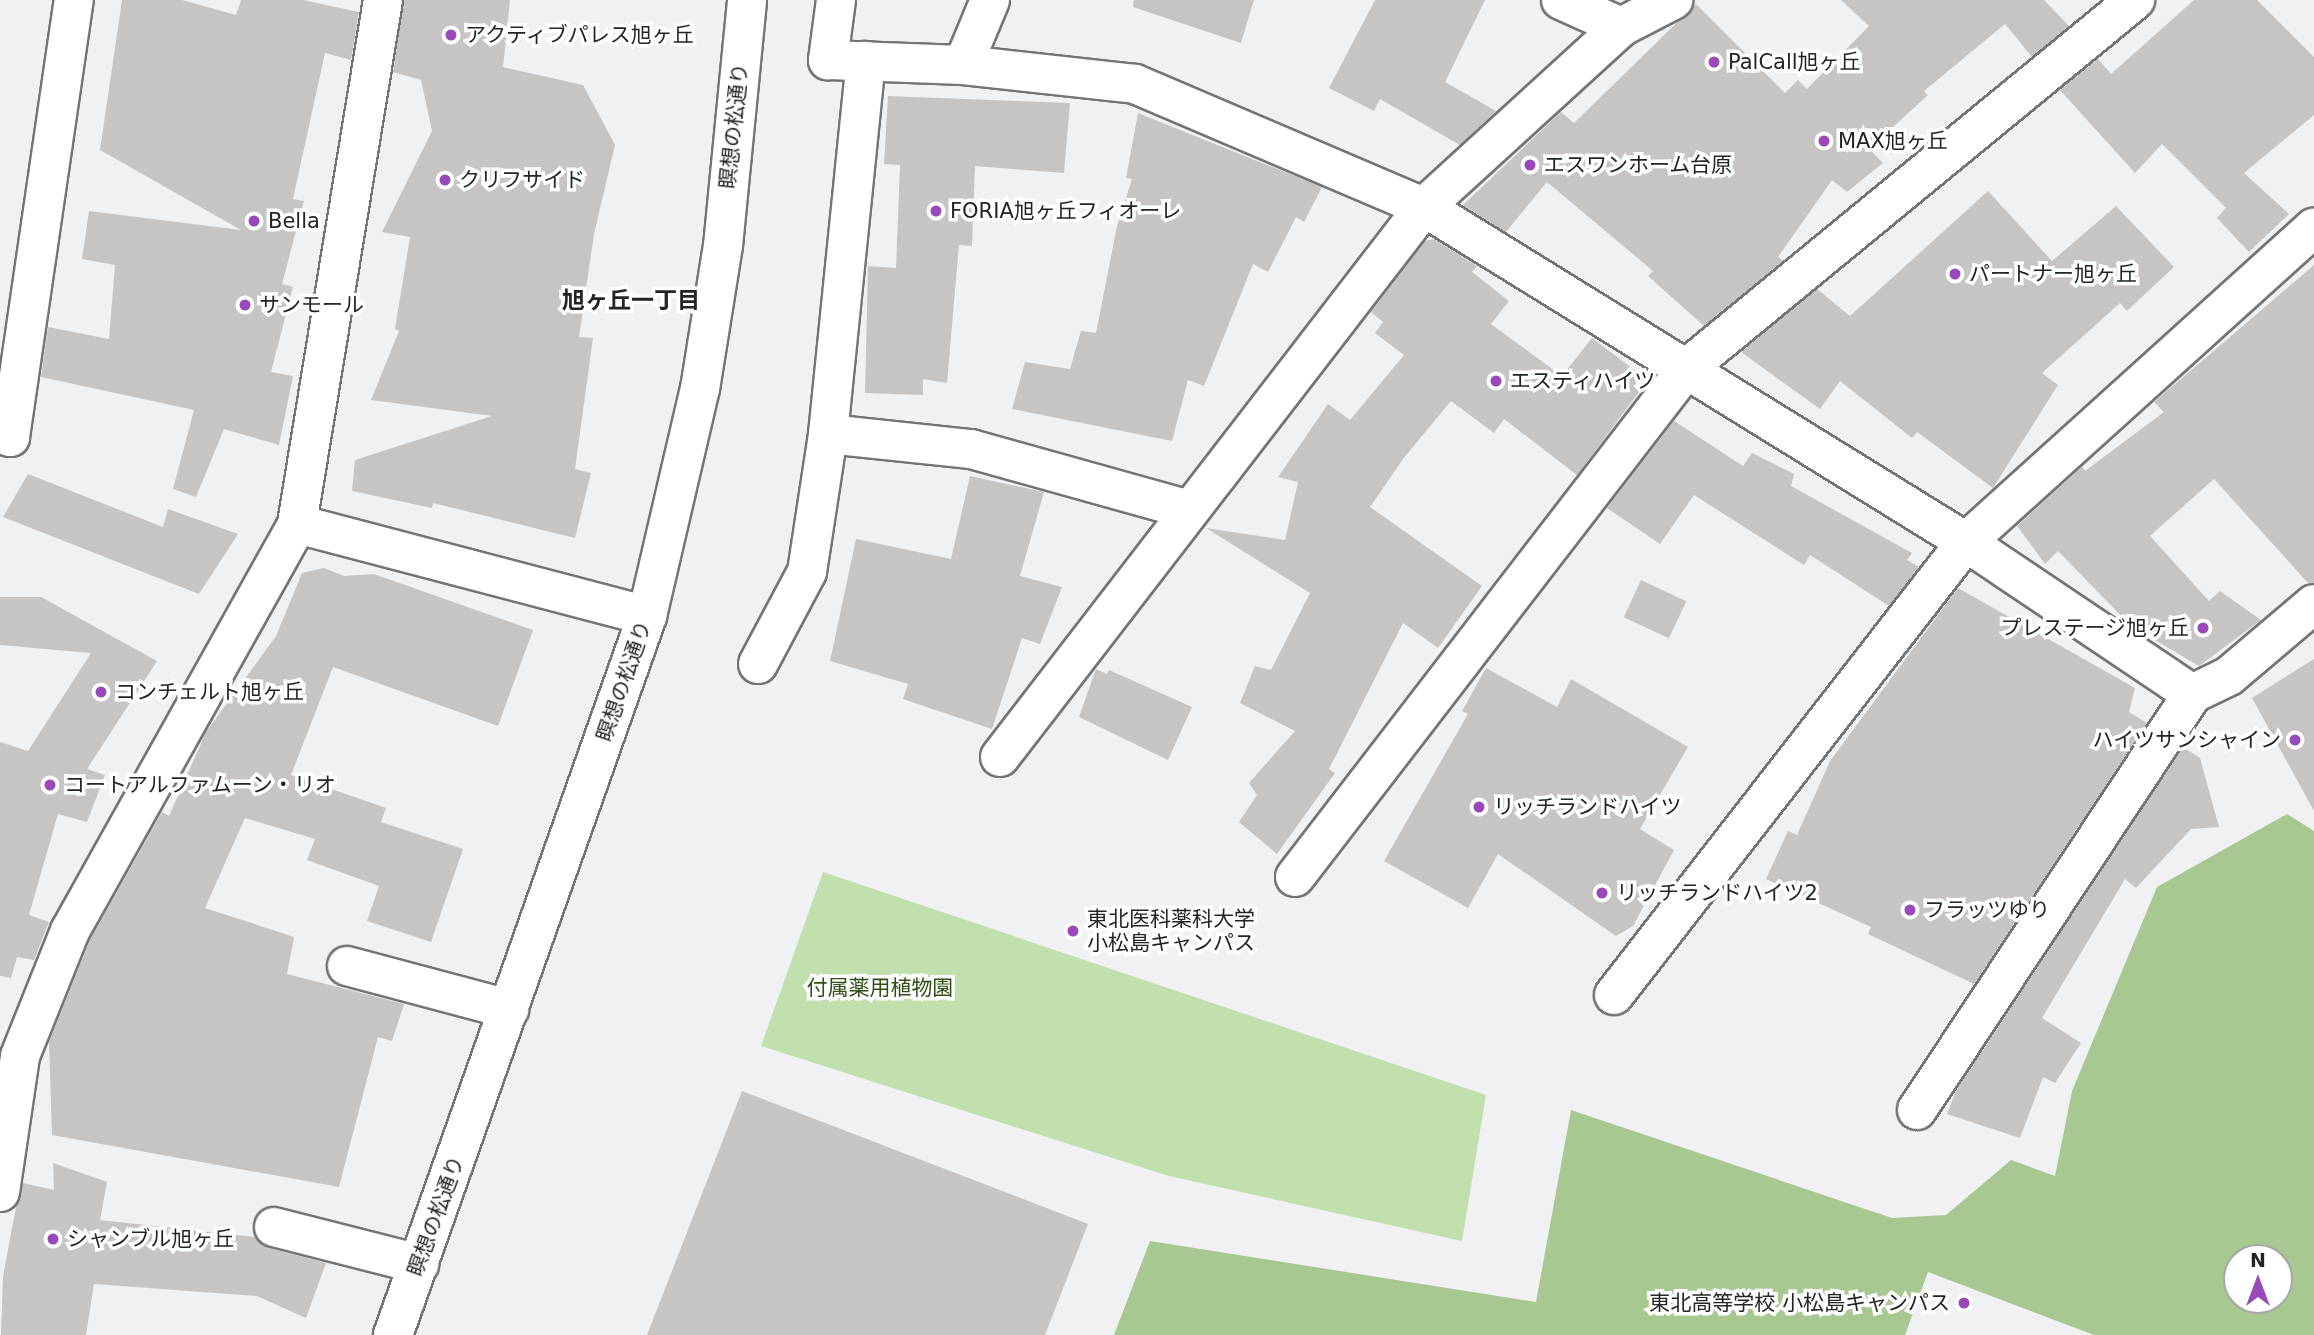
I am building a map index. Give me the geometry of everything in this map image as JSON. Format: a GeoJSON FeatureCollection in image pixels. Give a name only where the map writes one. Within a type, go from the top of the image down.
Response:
{"type":"FeatureCollection","features":[{"type":"Feature","properties":{"kind":"street"},"geometry":{"type":"LineString","coordinates":[[3,444],[74,0]]}},
{"type":"Feature","properties":{"kind":"street"},"geometry":{"type":"LineString","coordinates":[[0,1192],[20,1056],[70,931],[297,524],[383,0]]}},
{"type":"Feature","properties":{"kind":"street","name":"瞑想の松通り"},"geometry":{"type":"LineString","coordinates":[[394,1335],[647,616],[699,389],[723,246],[747,0]]}},
{"type":"Feature","properties":{"kind":"street"},"geometry":{"type":"LineString","coordinates":[[836,0],[828,60],[963,65],[1135,84],[1424,207],[1966,542],[2192,694]]}},
{"type":"Feature","properties":{"kind":"street"},"geometry":{"type":"LineString","coordinates":[[963,65],[990,0]]}},
{"type":"Feature","properties":{"kind":"street"},"geometry":{"type":"LineString","coordinates":[[1561,0],[1621,27]]}},
{"type":"Feature","properties":{"kind":"street"},"geometry":{"type":"LineString","coordinates":[[1000,757],[1424,207],[1621,27],[1673,0]]}},
{"type":"Feature","properties":{"kind":"street"},"geometry":{"type":"LineString","coordinates":[[1295,877],[1687,369],[2135,0]]}},
{"type":"Feature","properties":{"kind":"street"},"geometry":{"type":"LineString","coordinates":[[758,664],[807,572],[828,434],[866,61]]}},
{"type":"Feature","properties":{"kind":"street"},"geometry":{"type":"LineString","coordinates":[[1614,995],[1966,542],[2314,228]]}},
{"type":"Feature","properties":{"kind":"street"},"geometry":{"type":"LineString","coordinates":[[828,434],[971,449],[1189,510]]}},
{"type":"Feature","properties":{"kind":"street"},"geometry":{"type":"LineString","coordinates":[[297,524],[647,616]]}},
{"type":"Feature","properties":{"kind":"street"},"geometry":{"type":"LineString","coordinates":[[1917,1110],[2192,694],[2229,676],[2314,604]]}},
{"type":"Feature","properties":{"kind":"street"},"geometry":{"type":"LineString","coordinates":[[347,966],[509,1009]]}},
{"type":"Feature","properties":{"kind":"street"},"geometry":{"type":"LineString","coordinates":[[274,1227],[419,1264]]}},
{"type":"Feature","properties":{"kind":"green space"},"geometry":{"type":"Polygon","coordinates":[[[2287,814],[2314,831],[2314,1335],[2094,1335],[1928,1272],[1905,1335],[1114,1335],[1150,1241],[1536,1302],[1571,1110],[1892,1218],[1946,1215],[2011,1160],[2055,1176],[2072,1091],[2157,887],[2287,814]]]}},
{"type":"Feature","properties":{"kind":"green space","name":"付属薬用植物園"},"geometry":{"type":"Polygon","coordinates":[[[823,872],[1486,1095],[1462,1241],[1169,1176],[761,1046],[823,872]]]}},
{"type":"Feature","properties":{"kind":"building"},"geometry":{"type":"Polygon","coordinates":[[[122,0],[182,0],[236,15],[241,0],[303,0],[359,12],[351,60],[325,53],[293,199],[304,201],[282,284],[293,287],[271,372],[293,376],[279,445],[224,429],[196,497],[173,489],[194,410],[41,377],[48,327],[109,339],[115,265],[82,259],[89,211],[241,230],[100,150],[122,0]]]}},
{"type":"Feature","properties":{"kind":"building"},"geometry":{"type":"Polygon","coordinates":[[[404,0],[510,0],[503,67],[583,85],[615,145],[594,234],[579,337],[593,338],[575,469],[591,473],[575,538],[433,503],[432,508],[352,491],[355,460],[492,416],[371,400],[399,331],[395,329],[410,237],[382,232],[432,131],[421,80],[393,72],[404,0]]]}},
{"type":"Feature","properties":{"kind":"building"},"geometry":{"type":"Polygon","coordinates":[[[1134,0],[1254,0],[1241,43],[1133,7],[1134,0]]]}},
{"type":"Feature","properties":{"kind":"building"},"geometry":{"type":"Polygon","coordinates":[[[1375,0],[1485,0],[1445,82],[1496,111],[1460,145],[1380,99],[1374,111],[1329,88],[1375,0]]]}},
{"type":"Feature","properties":{"kind":"building"},"geometry":{"type":"Polygon","coordinates":[[[1841,0],[2044,0],[2069,26],[2032,57],[2005,24],[1924,91],[1928,95],[1869,149],[1883,163],[1847,192],[1832,180],[1778,257],[1783,261],[1704,326],[1648,276],[1653,271],[1547,182],[1506,232],[1463,205],[1561,112],[1574,123],[1696,4],[1785,93],[1798,80],[1807,89],[1869,26],[1841,0]]]}},
{"type":"Feature","properties":{"kind":"building"},"geometry":{"type":"Polygon","coordinates":[[[2194,0],[2257,0],[2314,57],[2314,115],[2244,173],[2289,214],[2249,252],[2217,218],[2226,208],[2162,144],[2135,173],[2060,90],[2098,59],[2111,74],[2194,0]]]}},
{"type":"Feature","properties":{"kind":"building"},"geometry":{"type":"Polygon","coordinates":[[[888,96],[1070,103],[1064,173],[975,166],[972,246],[959,245],[947,383],[923,379],[923,395],[865,393],[868,266],[896,268],[900,165],[884,164],[888,96]]]}},
{"type":"Feature","properties":{"kind":"building"},"geometry":{"type":"Polygon","coordinates":[[[1138,113],[1322,187],[1304,222],[1296,217],[1268,272],[1253,264],[1204,386],[1188,380],[1172,441],[1012,409],[1025,362],[1070,369],[1081,331],[1096,333],[1117,226],[1132,179],[1126,178],[1138,113]]]}},
{"type":"Feature","properties":{"kind":"building"},"geometry":{"type":"Polygon","coordinates":[[[1988,191],[2052,261],[2116,206],[2174,267],[2127,311],[2120,303],[2042,373],[2058,385],[1993,488],[1917,432],[1912,438],[1840,381],[1820,409],[1741,352],[1817,289],[1850,316],[1988,191]]]}},
{"type":"Feature","properties":{"kind":"building"},"geometry":{"type":"Polygon","coordinates":[[[1434,239],[1477,266],[1472,272],[1509,301],[1491,324],[1562,376],[1592,338],[1648,380],[1577,475],[1504,419],[1494,433],[1451,401],[1403,459],[1370,507],[1482,586],[1438,648],[1403,623],[1329,769],[1335,773],[1277,854],[1239,822],[1257,795],[1249,783],[1295,731],[1240,703],[1255,666],[1271,670],[1310,593],[1206,528],[1285,540],[1298,482],[1278,477],[1328,404],[1350,420],[1404,355],[1375,333],[1383,322],[1371,312],[1425,241],[1434,239]]]}},
{"type":"Feature","properties":{"kind":"building"},"geometry":{"type":"Polygon","coordinates":[[[2314,265],[2314,583],[2308,583],[2214,479],[2150,536],[2209,601],[2220,591],[2261,620],[2199,666],[2131,626],[2058,551],[2045,564],[2017,526],[2082,467],[2085,471],[2164,412],[2154,402],[2314,265]]]}},
{"type":"Feature","properties":{"kind":"building"},"geometry":{"type":"Polygon","coordinates":[[[1674,421],[1743,466],[1752,453],[1794,474],[1791,486],[1912,553],[1907,560],[1919,567],[1889,606],[1810,555],[1804,565],[1694,495],[1660,544],[1607,508],[1674,421]]]}},
{"type":"Feature","properties":{"kind":"building"},"geometry":{"type":"Polygon","coordinates":[[[28,474],[163,527],[168,509],[238,534],[199,594],[3,517],[28,474]]]}},
{"type":"Feature","properties":{"kind":"building"},"geometry":{"type":"Polygon","coordinates":[[[970,476],[1044,492],[1020,576],[1062,587],[1040,644],[1022,638],[992,729],[903,699],[908,684],[830,661],[856,539],[951,559],[970,476]]]}},
{"type":"Feature","properties":{"kind":"building"},"geometry":{"type":"Polygon","coordinates":[[[324,568],[344,576],[374,574],[533,630],[498,726],[333,667],[291,775],[386,808],[381,822],[463,849],[431,942],[367,921],[379,886],[307,860],[315,839],[245,818],[205,908],[294,937],[287,974],[404,1004],[392,1041],[378,1037],[339,1187],[52,1135],[49,1042],[90,940],[162,812],[169,816],[206,732],[276,636],[302,573],[324,568]]]}},
{"type":"Feature","properties":{"kind":"building"},"geometry":{"type":"Polygon","coordinates":[[[1641,580],[1686,601],[1669,638],[1624,617],[1641,580]]]}},
{"type":"Feature","properties":{"kind":"building"},"geometry":{"type":"Polygon","coordinates":[[[1958,588],[2135,688],[2129,712],[2147,723],[1974,984],[1868,934],[1871,927],[1766,879],[1788,831],[1797,835],[1830,761],[1958,588]]]}},
{"type":"Feature","properties":{"kind":"building"},"geometry":{"type":"Polygon","coordinates":[[[0,597],[41,597],[157,661],[87,769],[105,775],[87,822],[58,814],[29,915],[49,922],[34,960],[17,957],[11,978],[0,976],[0,742],[28,751],[91,653],[0,645],[0,597]]]}},
{"type":"Feature","properties":{"kind":"building","name":"ハイツサンシャイン"},"geometry":{"type":"Polygon","coordinates":[[[2314,659],[2314,811],[2252,698],[2314,659]]]}},
{"type":"Feature","properties":{"kind":"building"},"geometry":{"type":"Polygon","coordinates":[[[1486,668],[1557,707],[1571,679],[1688,747],[1640,829],[1674,850],[1633,926],[1616,936],[1498,854],[1468,908],[1384,861],[1468,714],[1462,711],[1486,668]]]}},
{"type":"Feature","properties":{"kind":"building"},"geometry":{"type":"Polygon","coordinates":[[[1096,669],[1107,674],[1109,670],[1192,707],[1168,760],[1079,717],[1096,669]]]}},
{"type":"Feature","properties":{"kind":"building"},"geometry":{"type":"Polygon","coordinates":[[[2183,747],[2200,758],[2219,827],[2191,829],[2136,888],[2125,879],[2042,1018],[2081,1043],[2055,1083],[2043,1077],[2020,1138],[1947,1114],[1956,1091],[2183,747]]]}},
{"type":"Feature","properties":{"kind":"building"},"geometry":{"type":"Polygon","coordinates":[[[742,1091],[1088,1224],[1045,1335],[647,1335],[742,1091]]]}},
{"type":"Feature","properties":{"kind":"building"},"geometry":{"type":"Polygon","coordinates":[[[53,1163],[107,1182],[100,1220],[255,1237],[269,1248],[326,1263],[306,1318],[257,1296],[94,1284],[86,1335],[1,1335],[3,1277],[23,1183],[54,1190],[53,1163]]]}},
{"type":"Feature","properties":{"kind":"place","name":"アクティブパレス旭ヶ丘"},"geometry":{"type":"Point","coordinates":[451,35]}},
{"type":"Feature","properties":{"kind":"place","name":"PalCall旭ヶ丘"},"geometry":{"type":"Point","coordinates":[1714,62]}},
{"type":"Feature","properties":{"kind":"place","name":"MAX旭ヶ丘"},"geometry":{"type":"Point","coordinates":[1824,141]}},
{"type":"Feature","properties":{"kind":"place","name":"エスワンホーム台原"},"geometry":{"type":"Point","coordinates":[1530,165]}},
{"type":"Feature","properties":{"kind":"place","name":"クリフサイド"},"geometry":{"type":"Point","coordinates":[445,180]}},
{"type":"Feature","properties":{"kind":"place","name":"FORIA旭ヶ丘フィオーレ"},"geometry":{"type":"Point","coordinates":[936,211]}},
{"type":"Feature","properties":{"kind":"place","name":"Bella"},"geometry":{"type":"Point","coordinates":[254,221]}},
{"type":"Feature","properties":{"kind":"place","name":"パートナー旭ヶ丘"},"geometry":{"type":"Point","coordinates":[1955,274]}},
{"type":"Feature","properties":{"kind":"place","name":"サンモール"},"geometry":{"type":"Point","coordinates":[245,305]}},
{"type":"Feature","properties":{"kind":"place","name":"エスティハイツ"},"geometry":{"type":"Point","coordinates":[1496,381]}},
{"type":"Feature","properties":{"kind":"place","name":"プレステージ旭ヶ丘"},"geometry":{"type":"Point","coordinates":[2203,628]}},
{"type":"Feature","properties":{"kind":"place","name":"コンチェルト旭ヶ丘"},"geometry":{"type":"Point","coordinates":[101,692]}},
{"type":"Feature","properties":{"kind":"place","name":"ハイツサンシャイン"},"geometry":{"type":"Point","coordinates":[2295,740]}},
{"type":"Feature","properties":{"kind":"place","name":"コートアルファムーン・リオ"},"geometry":{"type":"Point","coordinates":[50,785]}},
{"type":"Feature","properties":{"kind":"place","name":"リッチランドハイツ"},"geometry":{"type":"Point","coordinates":[1479,807]}},
{"type":"Feature","properties":{"kind":"place","name":"リッチランドハイツ2"},"geometry":{"type":"Point","coordinates":[1602,893]}},
{"type":"Feature","properties":{"kind":"place","name":"フラッツゆり"},"geometry":{"type":"Point","coordinates":[1910,910]}},
{"type":"Feature","properties":{"kind":"place","name":"東北医科薬科大学 小松島キャンパス"},"geometry":{"type":"Point","coordinates":[1073,931]}},
{"type":"Feature","properties":{"kind":"place","name":"シャンブル旭ヶ丘"},"geometry":{"type":"Point","coordinates":[53,1239]}},
{"type":"Feature","properties":{"kind":"place","name":"東北高等学校 小松島キャンパス"},"geometry":{"type":"Point","coordinates":[1964,1303]}},
{"type":"Feature","properties":{"kind":"district","name":"旭ヶ丘一丁目"},"geometry":{"type":"Point","coordinates":[631,300]}}]}
